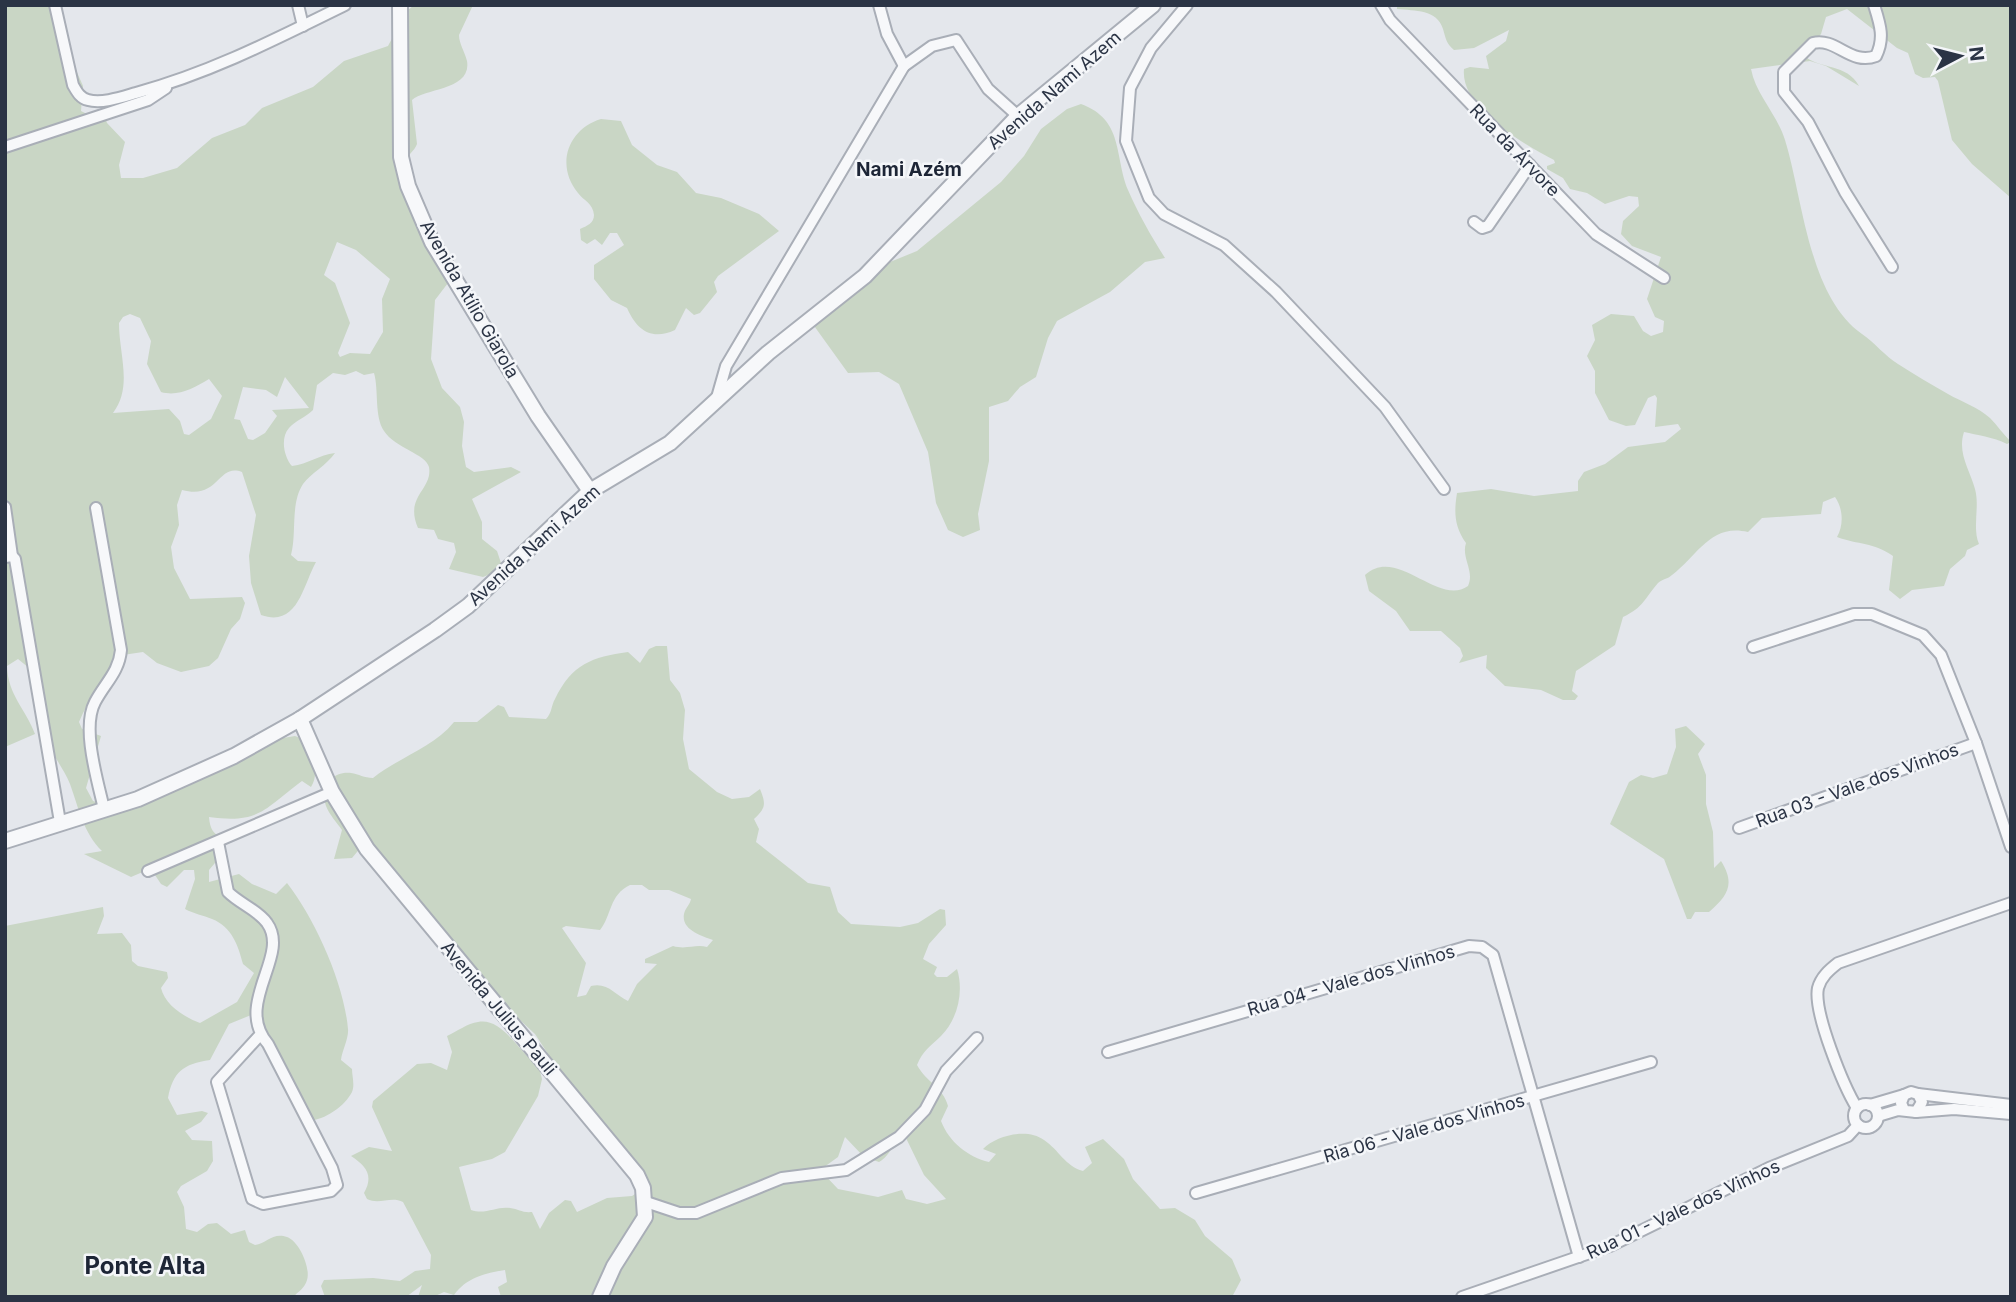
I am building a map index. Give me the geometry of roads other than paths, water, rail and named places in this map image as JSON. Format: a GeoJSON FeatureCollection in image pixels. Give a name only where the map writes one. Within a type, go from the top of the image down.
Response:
{"type":"FeatureCollection","features":[{"type":"Feature","properties":{"kind":"street"},"geometry":{"type":"LineString","coordinates":[[55,5],[78,95],[89,100],[125,96],[178,82],[221,65],[345,5]]}},
{"type":"Feature","properties":{"kind":"street"},"geometry":{"type":"LineString","coordinates":[[298,5],[303,26]]}},
{"type":"Feature","properties":{"kind":"street","name":"Avenida Atílio Giarola"},"geometry":{"type":"LineString","coordinates":[[400,5],[401,157],[408,186],[432,242],[538,416],[590,491]]}},
{"type":"Feature","properties":{"kind":"street"},"geometry":{"type":"LineString","coordinates":[[879,5],[887,34],[904,66]]}},
{"type":"Feature","properties":{"kind":"street","name":"Avenida Nami Azem"},"geometry":{"type":"LineString","coordinates":[[5,841],[185,779],[300,719],[468,606],[590,491],[670,443],[768,353],[865,276],[1018,116],[1153,5]]}},
{"type":"Feature","properties":{"kind":"street"},"geometry":{"type":"LineString","coordinates":[[1188,5],[1151,48],[1130,88],[1126,141],[1149,198],[1164,214],[1224,246],[1276,292],[1385,407],[1444,489]]}},
{"type":"Feature","properties":{"kind":"street","name":"Rua da Árvore"},"geometry":{"type":"LineString","coordinates":[[1381,5],[1390,20],[1596,234],[1664,278]]}},
{"type":"Feature","properties":{"kind":"street"},"geometry":{"type":"LineString","coordinates":[[1874,5],[1882,30],[1881,46],[1876,57],[1857,58],[1826,42],[1813,43],[1784,72],[1783,81],[1784,92],[1808,122],[1844,192],[1892,267]]}},
{"type":"Feature","properties":{"kind":"street"},"geometry":{"type":"LineString","coordinates":[[716,401],[726,366],[904,66],[932,46],[956,40],[988,89],[1018,116]]}},
{"type":"Feature","properties":{"kind":"street"},"geometry":{"type":"LineString","coordinates":[[5,147],[148,100],[178,82]]}},
{"type":"Feature","properties":{"kind":"street"},"geometry":{"type":"LineString","coordinates":[[1474,222],[1482,228],[1488,226],[1530,165]]}},
{"type":"Feature","properties":{"kind":"street"},"geometry":{"type":"LineString","coordinates":[[5,507],[9,556],[60,821]]}},
{"type":"Feature","properties":{"kind":"street"},"geometry":{"type":"LineString","coordinates":[[96,508],[121,650],[120,663],[94,704],[90,719],[96,775],[104,809]]}},
{"type":"Feature","properties":{"kind":"street"},"geometry":{"type":"LineString","coordinates":[[1754,647],[1854,614],[1872,614],[1923,635],[1941,655],[1976,743],[2011,847]]}},
{"type":"Feature","properties":{"kind":"street","name":"Avenida Julius Pauli"},"geometry":{"type":"LineString","coordinates":[[300,719],[332,792],[367,849],[620,1151],[637,1175],[646,1202]]}},
{"type":"Feature","properties":{"kind":"street","name":"Rua 03 - Vale dos Vinhos"},"geometry":{"type":"LineString","coordinates":[[1739,828],[1976,743]]}},
{"type":"Feature","properties":{"kind":"street"},"geometry":{"type":"LineString","coordinates":[[148,871],[332,792]]}},
{"type":"Feature","properties":{"kind":"street"},"geometry":{"type":"LineString","coordinates":[[218,842],[228,892],[268,924],[272,936],[273,951],[257,993],[260,1035],[332,1168],[337,1185],[331,1191],[263,1204],[252,1199],[217,1082],[260,1035]]}},
{"type":"Feature","properties":{"kind":"street"},"geometry":{"type":"LineString","coordinates":[[2011,903],[1838,963],[1825,973],[1818,986],[1819,1013],[1857,1108],[1854,1117],[1858,1125],[1871,1127],[1878,1116],[1910,1111],[1954,1109],[2011,1114]]}},
{"type":"Feature","properties":{"kind":"street","name":"Rua 04 - Vale dos Vinhos"},"geometry":{"type":"LineString","coordinates":[[1108,1052],[1474,945],[1493,955],[1579,1257]]}},
{"type":"Feature","properties":{"kind":"street"},"geometry":{"type":"LineString","coordinates":[[600,1297],[614,1266],[645,1217],[646,1202],[679,1213],[696,1213],[782,1178],[846,1170],[898,1137],[925,1110],[946,1071],[977,1038]]}},
{"type":"Feature","properties":{"kind":"street","name":"Ria 06 - Vale dos Vinhos"},"geometry":{"type":"LineString","coordinates":[[1196,1193],[1651,1062]]}},
{"type":"Feature","properties":{"kind":"street"},"geometry":{"type":"LineString","coordinates":[[1857,1108],[1911,1092],[2011,1105]]}},
{"type":"Feature","properties":{"kind":"street"},"geometry":{"type":"LineString","coordinates":[[1910,1111],[1921,1106],[1919,1094]]}},
{"type":"Feature","properties":{"kind":"street"},"geometry":{"type":"LineString","coordinates":[[1904,1096],[1901,1103],[1910,1111]]}},
{"type":"Feature","properties":{"kind":"street"},"geometry":{"type":"LineString","coordinates":[[1870,1105],[1878,1116]]}},
{"type":"Feature","properties":{"kind":"street","name":"Rua 01 - Vale dos Vinhos"},"geometry":{"type":"LineString","coordinates":[[1462,1297],[1579,1257],[1655,1226],[1769,1168],[1848,1136],[1858,1125]]}},
{"type":"Feature","properties":{"kind":"district","name":"Nami Azém"},"geometry":{"type":"Point","coordinates":[909,169]}},
{"type":"Feature","properties":{"kind":"district","name":"Ponte Alta"},"geometry":{"type":"Point","coordinates":[145,1265]}}]}
